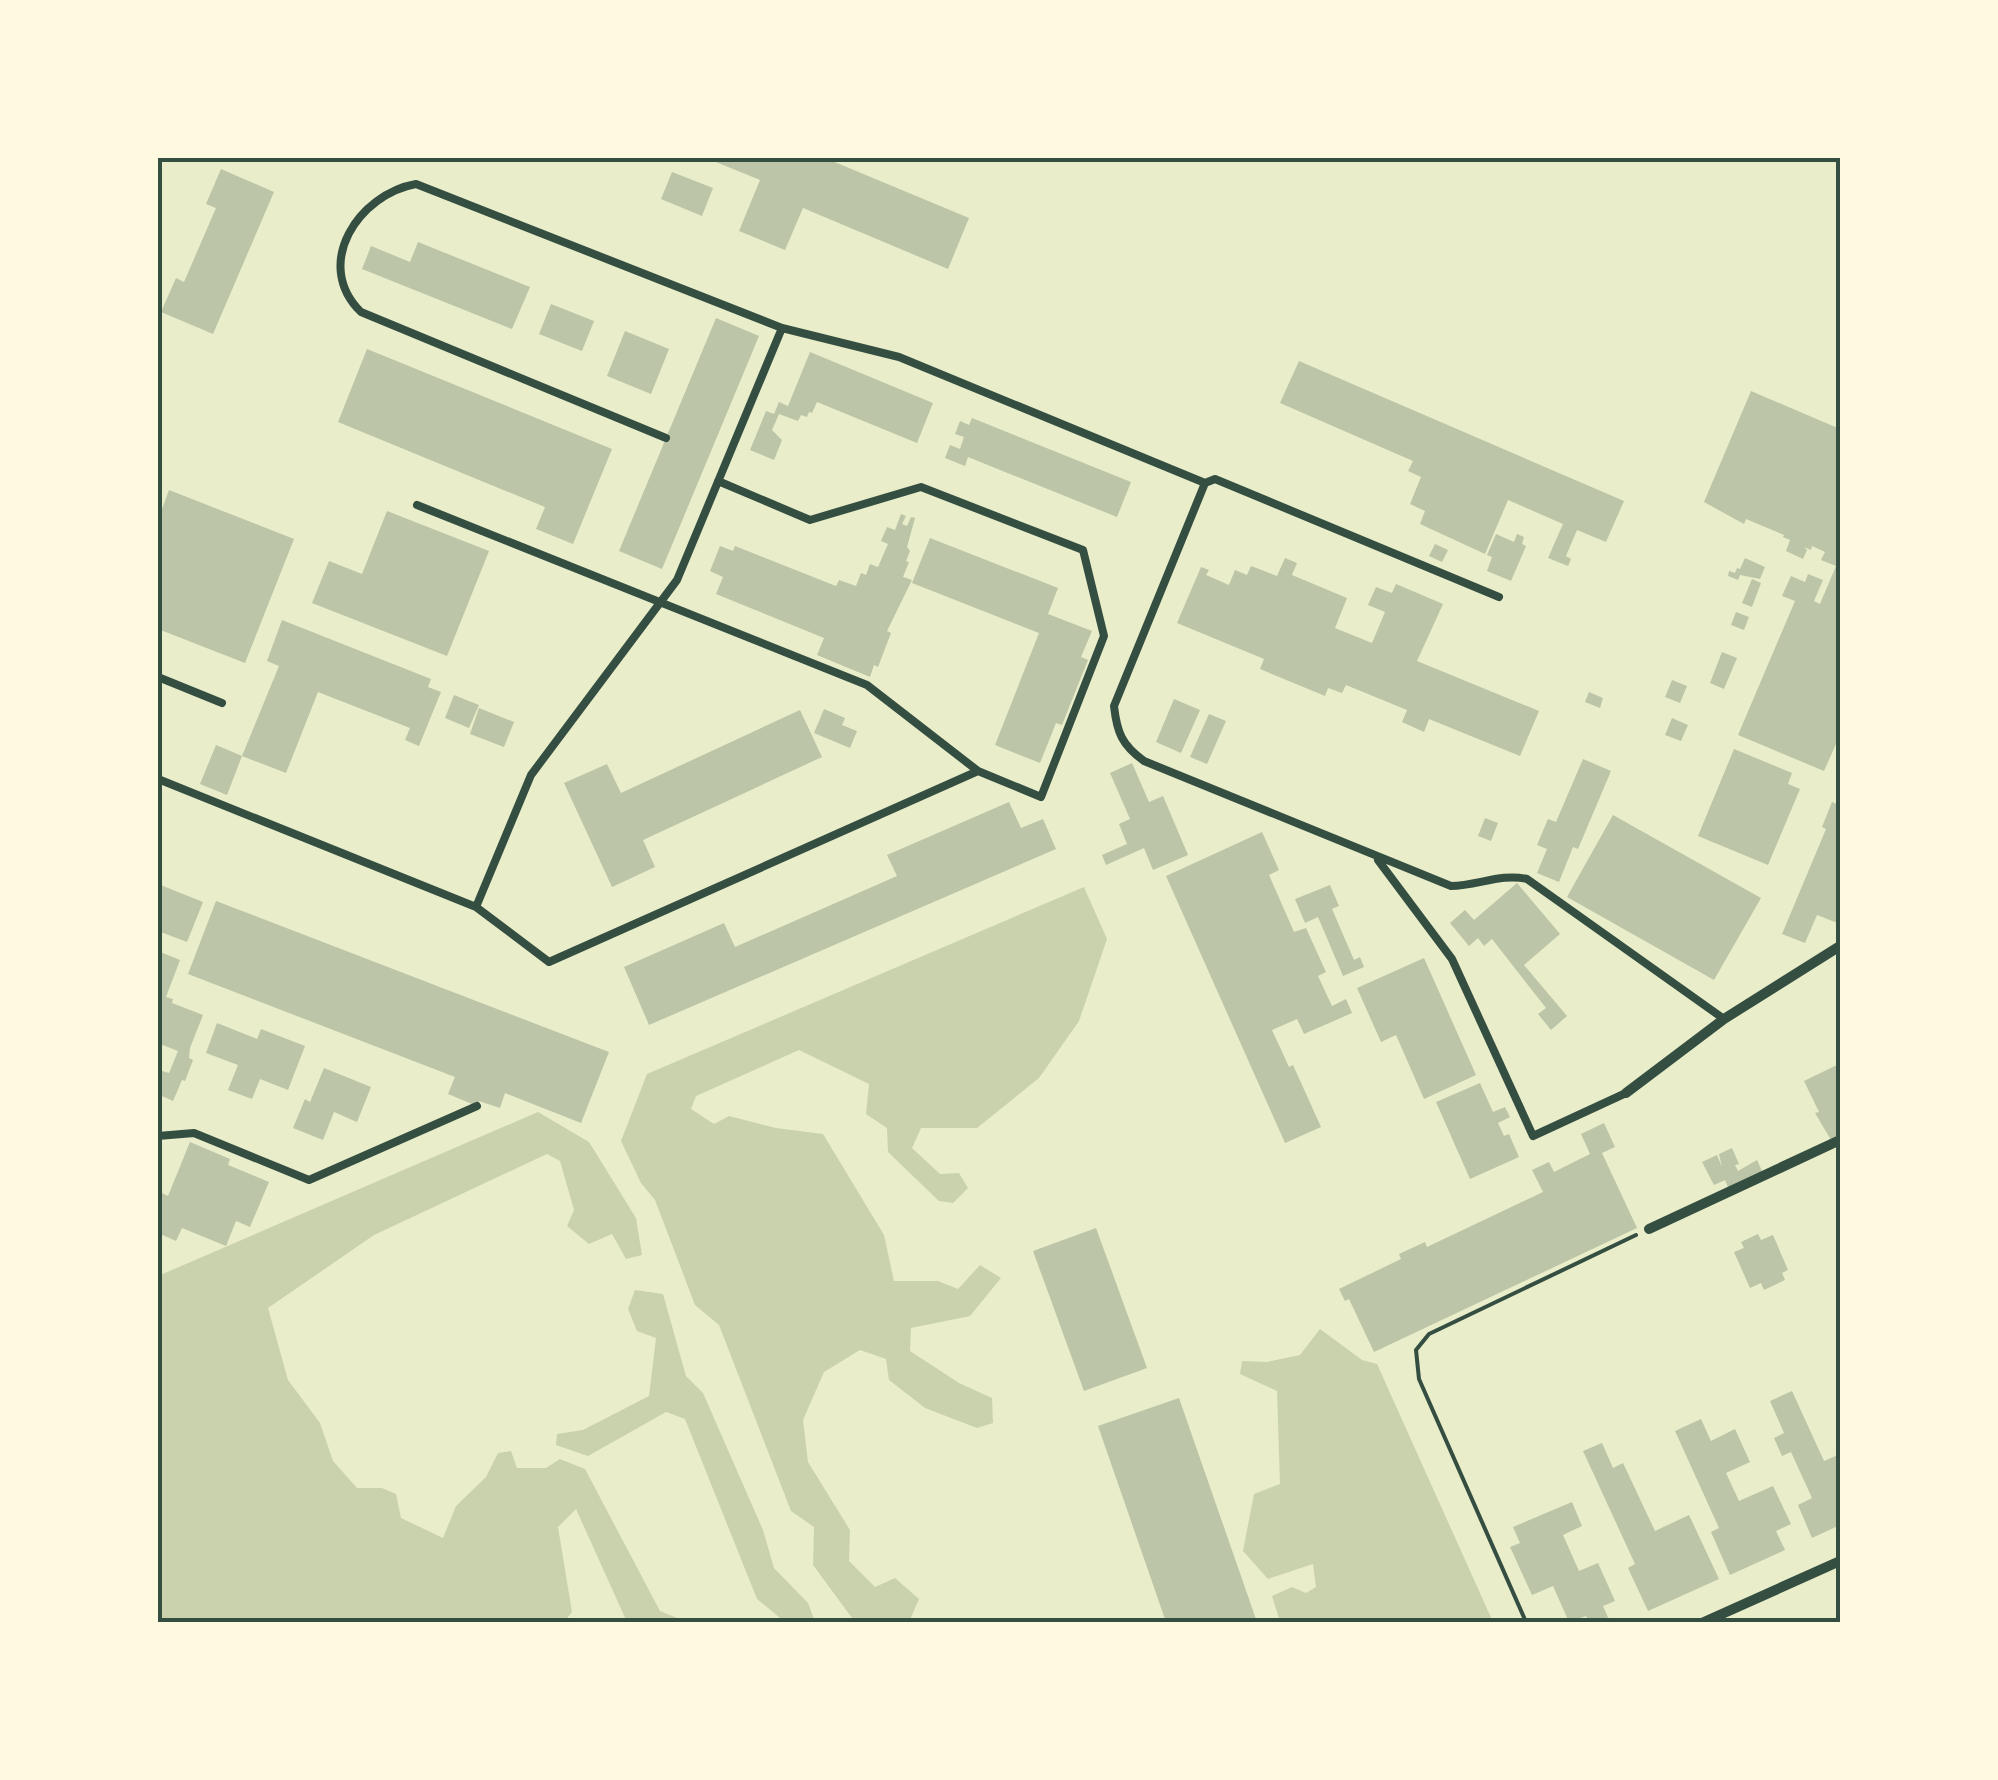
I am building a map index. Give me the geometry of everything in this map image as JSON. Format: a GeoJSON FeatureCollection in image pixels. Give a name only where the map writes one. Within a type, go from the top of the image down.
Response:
{"type":"FeatureCollection","features":[{"type":"Feature","properties":{"kind":"street"},"geometry":{"type":"LineString","coordinates":[[1626,1093],[1724,1019],[1840,946]]}},
{"type":"Feature","properties":{"kind":"street"},"geometry":{"type":"LineString","coordinates":[[1649,1230],[1840,1140]]}},
{"type":"Feature","properties":{"kind":"street"},"geometry":{"type":"LineString","coordinates":[[1704,1622],[1840,1561]]}},
{"type":"Feature","properties":{"kind":"lane"},"geometry":{"type":"LineString","coordinates":[[666,438],[361,312],[345,290],[339,261],[356,220],[388,191],[416,184],[782,328],[899,357],[1205,483],[1215,480],[1498,597]]}},
{"type":"Feature","properties":{"kind":"lane"},"geometry":{"type":"LineString","coordinates":[[476,907],[531,775],[676,580],[782,328]]}},
{"type":"Feature","properties":{"kind":"lane"},"geometry":{"type":"LineString","coordinates":[[417,505],[866,685],[978,771],[1041,798],[1104,636],[1083,550],[921,487],[810,520],[718,481]]}},
{"type":"Feature","properties":{"kind":"lane"},"geometry":{"type":"LineString","coordinates":[[1205,483],[1114,706],[1116,730],[1126,748],[1144,761],[1451,886],[1468,886],[1501,877],[1527,879],[1724,1019]]}},
{"type":"Feature","properties":{"kind":"lane"},"geometry":{"type":"LineString","coordinates":[[158,677],[222,703]]}},
{"type":"Feature","properties":{"kind":"lane"},"geometry":{"type":"LineString","coordinates":[[158,779],[476,907],[549,962],[978,771]]}},
{"type":"Feature","properties":{"kind":"lane"},"geometry":{"type":"LineString","coordinates":[[1375,856],[1452,960],[1533,1136],[1626,1093]]}},
{"type":"Feature","properties":{"kind":"lane"},"geometry":{"type":"LineString","coordinates":[[158,1136],[194,1133],[310,1180],[477,1106]]}},
{"type":"Feature","properties":{"kind":"path"},"geometry":{"type":"LineString","coordinates":[[1526,1622],[1419,1379],[1416,1350],[1429,1334],[1649,1230]]}},
{"type":"Feature","properties":{"kind":"green space"},"geometry":{"type":"Polygon","coordinates":[[[1084,887],[1107,939],[1079,1021],[1039,1078],[977,1128],[921,1128],[912,1148],[940,1174],[959,1173],[968,1188],[953,1203],[939,1201],[888,1152],[887,1128],[866,1114],[869,1084],[799,1050],[696,1096],[691,1109],[714,1124],[729,1116],[823,1134],[884,1235],[894,1281],[938,1281],[958,1289],[980,1265],[1001,1278],[970,1316],[911,1328],[910,1351],[959,1383],[992,1398],[993,1423],[977,1428],[925,1408],[889,1380],[886,1359],[860,1350],[824,1372],[803,1420],[808,1462],[850,1530],[849,1561],[875,1587],[895,1578],[919,1599],[909,1622],[851,1622],[852,1618],[813,1565],[814,1527],[791,1511],[719,1325],[695,1305],[655,1200],[641,1183],[621,1141],[647,1074],[1084,887]]]}},
{"type":"Feature","properties":{"kind":"green space"},"geometry":{"type":"Polygon","coordinates":[[[538,1112],[589,1142],[636,1218],[642,1255],[626,1259],[612,1234],[589,1244],[567,1226],[574,1210],[560,1161],[547,1154],[374,1235],[268,1308],[288,1380],[320,1423],[333,1461],[357,1488],[382,1488],[396,1494],[401,1518],[443,1538],[456,1506],[486,1477],[498,1453],[511,1451],[517,1468],[546,1468],[560,1459],[585,1469],[660,1611],[687,1622],[627,1622],[576,1509],[558,1527],[572,1612],[564,1622],[158,1622],[158,1276],[538,1112]]]}},
{"type":"Feature","properties":{"kind":"green space"},"geometry":{"type":"Polygon","coordinates":[[[635,1290],[663,1294],[686,1376],[703,1393],[763,1530],[774,1568],[808,1603],[815,1622],[785,1622],[757,1599],[685,1419],[666,1412],[588,1456],[556,1445],[557,1434],[583,1430],[649,1396],[656,1338],[637,1331],[628,1309],[635,1290]]]}},
{"type":"Feature","properties":{"kind":"green space"},"geometry":{"type":"Polygon","coordinates":[[[1320,1329],[1362,1360],[1377,1364],[1493,1622],[1280,1622],[1272,1596],[1292,1587],[1306,1593],[1316,1587],[1313,1564],[1268,1579],[1243,1551],[1254,1494],[1280,1484],[1277,1391],[1240,1374],[1242,1361],[1267,1362],[1300,1355],[1320,1329]]]}},
{"type":"Feature","properties":{"kind":"building"},"geometry":{"type":"Polygon","coordinates":[[[706,158],[825,158],[969,218],[948,269],[803,208],[785,250],[739,231],[760,180],[706,158]]]}},
{"type":"Feature","properties":{"kind":"building"},"geometry":{"type":"Polygon","coordinates":[[[221,169],[274,192],[213,334],[161,312],[176,278],[184,282],[216,208],[206,204],[221,169]]]}},
{"type":"Feature","properties":{"kind":"building"},"geometry":{"type":"Polygon","coordinates":[[[672,172],[713,188],[702,216],[661,199],[672,172]]]}},
{"type":"Feature","properties":{"kind":"building"},"geometry":{"type":"Polygon","coordinates":[[[418,242],[530,287],[512,329],[362,269],[371,246],[410,262],[418,242]]]}},
{"type":"Feature","properties":{"kind":"building"},"geometry":{"type":"Polygon","coordinates":[[[551,304],[594,321],[582,351],[539,334],[551,304]]]}},
{"type":"Feature","properties":{"kind":"building"},"geometry":{"type":"Polygon","coordinates":[[[716,318],[759,336],[662,569],[619,551],[716,318]]]}},
{"type":"Feature","properties":{"kind":"building"},"geometry":{"type":"Polygon","coordinates":[[[625,331],[669,349],[651,394],[607,376],[625,331]]]}},
{"type":"Feature","properties":{"kind":"building"},"geometry":{"type":"Polygon","coordinates":[[[367,349],[612,449],[573,544],[536,529],[545,507],[338,422],[367,349]]]}},
{"type":"Feature","properties":{"kind":"building"},"geometry":{"type":"Polygon","coordinates":[[[810,352],[933,403],[917,443],[817,402],[812,413],[807,417],[801,415],[798,421],[779,414],[772,430],[782,440],[774,460],[750,450],[766,411],[774,414],[779,402],[788,406],[810,352]]]}},
{"type":"Feature","properties":{"kind":"building"},"geometry":{"type":"Polygon","coordinates":[[[1299,361],[1624,501],[1606,542],[1577,530],[1566,556],[1571,559],[1568,566],[1548,558],[1563,524],[1508,500],[1485,554],[1420,524],[1425,511],[1410,504],[1421,477],[1408,471],[1413,461],[1280,403],[1299,361]]]}},
{"type":"Feature","properties":{"kind":"building"},"geometry":{"type":"Polygon","coordinates":[[[1751,391],[1840,429],[1840,746],[1836,744],[1824,771],[1738,735],[1795,601],[1782,596],[1791,576],[1805,582],[1808,574],[1823,580],[1814,601],[1820,604],[1836,566],[1821,560],[1825,552],[1812,546],[1811,550],[1804,547],[1807,550],[1803,559],[1786,551],[1790,540],[1784,535],[1746,519],[1744,524],[1704,502],[1751,391]]]}},
{"type":"Feature","properties":{"kind":"building"},"geometry":{"type":"Polygon","coordinates":[[[972,418],[1131,482],[1117,517],[968,457],[965,466],[945,458],[950,445],[960,449],[964,437],[955,434],[960,421],[969,425],[972,418]]]}},
{"type":"Feature","properties":{"kind":"building"},"geometry":{"type":"Polygon","coordinates":[[[169,490],[294,539],[245,663],[158,629],[158,520],[169,490]]]}},
{"type":"Feature","properties":{"kind":"building"},"geometry":{"type":"Polygon","coordinates":[[[387,511],[489,551],[447,656],[312,603],[329,561],[362,574],[387,511]]]}},
{"type":"Feature","properties":{"kind":"building"},"geometry":{"type":"Polygon","coordinates":[[[901,514],[906,516],[902,524],[907,526],[911,517],[915,518],[903,577],[912,580],[887,631],[891,633],[878,667],[874,665],[870,677],[817,655],[824,638],[716,594],[723,577],[710,571],[720,546],[733,551],[735,546],[836,586],[839,580],[856,586],[870,564],[878,567],[888,544],[881,541],[887,527],[895,530],[901,514]]]}},
{"type":"Feature","properties":{"kind":"building"},"geometry":{"type":"Polygon","coordinates":[[[1496,534],[1514,542],[1517,534],[1524,537],[1522,544],[1526,546],[1511,581],[1487,571],[1492,557],[1487,555],[1496,534]]]}},
{"type":"Feature","properties":{"kind":"building"},"geometry":{"type":"Polygon","coordinates":[[[930,538],[1058,588],[1048,614],[1092,631],[1081,657],[1088,660],[1062,725],[1056,723],[1040,763],[995,745],[1039,633],[912,583],[930,538]]]}},
{"type":"Feature","properties":{"kind":"building"},"geometry":{"type":"Polygon","coordinates":[[[1435,544],[1448,550],[1442,562],[1429,556],[1435,544]]]}},
{"type":"Feature","properties":{"kind":"building"},"geometry":{"type":"Polygon","coordinates":[[[1285,558],[1297,563],[1292,575],[1347,598],[1335,628],[1372,643],[1385,612],[1368,605],[1376,587],[1392,593],[1396,584],[1443,604],[1417,661],[1539,711],[1520,756],[1429,719],[1424,732],[1402,722],[1407,710],[1346,685],[1342,693],[1328,688],[1325,696],[1260,669],[1264,659],[1177,623],[1201,567],[1209,570],[1206,575],[1229,585],[1235,570],[1247,575],[1251,566],[1277,576],[1285,558]]]}},
{"type":"Feature","properties":{"kind":"building"},"geometry":{"type":"Polygon","coordinates":[[[1745,558],[1765,567],[1760,579],[1740,575],[1738,580],[1728,576],[1729,571],[1735,573],[1740,569],[1745,558]]]}},
{"type":"Feature","properties":{"kind":"building"},"geometry":{"type":"Polygon","coordinates":[[[1752,579],[1761,583],[1752,607],[1742,603],[1752,579]]]}},
{"type":"Feature","properties":{"kind":"building"},"geometry":{"type":"Polygon","coordinates":[[[1736,612],[1749,617],[1744,630],[1731,625],[1736,612]]]}},
{"type":"Feature","properties":{"kind":"building"},"geometry":{"type":"Polygon","coordinates":[[[282,620],[431,679],[428,687],[441,692],[419,746],[405,740],[410,728],[318,692],[286,773],[242,756],[279,666],[267,661],[282,620]]]}},
{"type":"Feature","properties":{"kind":"building"},"geometry":{"type":"Polygon","coordinates":[[[1722,652],[1737,658],[1724,689],[1710,683],[1722,652]]]}},
{"type":"Feature","properties":{"kind":"building"},"geometry":{"type":"Polygon","coordinates":[[[1672,680],[1687,686],[1680,703],[1665,697],[1672,680]]]}},
{"type":"Feature","properties":{"kind":"building"},"geometry":{"type":"Polygon","coordinates":[[[1589,692],[1603,698],[1600,708],[1585,702],[1589,692]]]}},
{"type":"Feature","properties":{"kind":"building"},"geometry":{"type":"Polygon","coordinates":[[[454,695],[479,705],[469,728],[445,718],[454,695]]]}},
{"type":"Feature","properties":{"kind":"building"},"geometry":{"type":"Polygon","coordinates":[[[1174,699],[1200,710],[1181,753],[1156,742],[1174,699]]]}},
{"type":"Feature","properties":{"kind":"building"},"geometry":{"type":"Polygon","coordinates":[[[479,708],[514,722],[504,747],[470,734],[479,708]]]}},
{"type":"Feature","properties":{"kind":"building"},"geometry":{"type":"Polygon","coordinates":[[[824,709],[845,718],[842,725],[857,731],[850,748],[814,733],[824,709]]]}},
{"type":"Feature","properties":{"kind":"building"},"geometry":{"type":"Polygon","coordinates":[[[800,710],[822,757],[643,840],[655,867],[612,887],[564,783],[607,764],[621,793],[800,710]]]}},
{"type":"Feature","properties":{"kind":"building"},"geometry":{"type":"Polygon","coordinates":[[[1209,714],[1226,721],[1207,764],[1190,757],[1209,714]]]}},
{"type":"Feature","properties":{"kind":"building"},"geometry":{"type":"Polygon","coordinates":[[[1672,718],[1688,725],[1681,741],[1665,735],[1672,718]]]}},
{"type":"Feature","properties":{"kind":"building"},"geometry":{"type":"Polygon","coordinates":[[[216,745],[242,756],[227,795],[200,784],[216,745]]]}},
{"type":"Feature","properties":{"kind":"building"},"geometry":{"type":"Polygon","coordinates":[[[1734,749],[1792,773],[1788,784],[1800,789],[1768,865],[1698,836],[1734,749]]]}},
{"type":"Feature","properties":{"kind":"building"},"geometry":{"type":"Polygon","coordinates":[[[1583,759],[1611,771],[1578,849],[1573,847],[1559,882],[1537,873],[1547,849],[1537,845],[1548,819],[1556,822],[1583,759]]]}},
{"type":"Feature","properties":{"kind":"building"},"geometry":{"type":"Polygon","coordinates":[[[1132,763],[1149,802],[1163,796],[1188,855],[1153,870],[1144,848],[1106,865],[1102,855],[1127,844],[1119,824],[1130,819],[1110,773],[1132,763]]]}},
{"type":"Feature","properties":{"kind":"building"},"geometry":{"type":"Polygon","coordinates":[[[1840,796],[1840,924],[1817,915],[1805,943],[1782,934],[1826,829],[1822,827],[1832,802],[1837,804],[1840,796]]]}},
{"type":"Feature","properties":{"kind":"building"},"geometry":{"type":"Polygon","coordinates":[[[1009,802],[1021,828],[1043,819],[1056,849],[649,1025],[624,967],[724,923],[735,947],[897,876],[887,855],[1009,802]]]}},
{"type":"Feature","properties":{"kind":"building"},"geometry":{"type":"Polygon","coordinates":[[[1613,815],[1761,898],[1714,980],[1567,897],[1613,815]]]}},
{"type":"Feature","properties":{"kind":"building"},"geometry":{"type":"Polygon","coordinates":[[[1485,818],[1498,823],[1491,841],[1478,836],[1485,818]]]}},
{"type":"Feature","properties":{"kind":"building"},"geometry":{"type":"Polygon","coordinates":[[[1262,832],[1279,870],[1269,875],[1294,932],[1306,928],[1326,972],[1318,976],[1332,1006],[1346,999],[1352,1013],[1304,1034],[1297,1019],[1272,1030],[1321,1127],[1285,1143],[1166,876],[1262,832]]]}},
{"type":"Feature","properties":{"kind":"building"},"geometry":{"type":"Polygon","coordinates":[[[1517,883],[1560,934],[1524,965],[1567,1016],[1551,1030],[1538,1014],[1546,1008],[1492,939],[1484,946],[1478,938],[1469,946],[1450,923],[1465,910],[1474,920],[1517,883]]]}},
{"type":"Feature","properties":{"kind":"building"},"geometry":{"type":"Polygon","coordinates":[[[158,884],[203,902],[187,942],[158,931],[158,884]]]}},
{"type":"Feature","properties":{"kind":"building"},"geometry":{"type":"Polygon","coordinates":[[[1330,885],[1339,906],[1332,909],[1354,960],[1360,957],[1364,967],[1343,976],[1318,917],[1305,923],[1295,899],[1330,885]]]}},
{"type":"Feature","properties":{"kind":"building"},"geometry":{"type":"Polygon","coordinates":[[[216,901],[609,1052],[581,1123],[505,1093],[500,1108],[479,1101],[477,1106],[448,1094],[455,1077],[188,974],[216,901]]]}},
{"type":"Feature","properties":{"kind":"building"},"geometry":{"type":"Polygon","coordinates":[[[158,951],[180,960],[166,997],[203,1015],[190,1048],[189,1058],[193,1060],[185,1081],[182,1080],[173,1101],[162,1096],[158,1108],[158,1077],[162,1071],[169,1073],[178,1051],[160,1044],[162,1038],[158,1036],[158,951]]]}},
{"type":"Feature","properties":{"kind":"building"},"geometry":{"type":"Polygon","coordinates":[[[1424,958],[1476,1075],[1424,1099],[1396,1035],[1381,1042],[1357,988],[1424,958]]]}},
{"type":"Feature","properties":{"kind":"building"},"geometry":{"type":"Polygon","coordinates":[[[217,1023],[257,1039],[261,1029],[305,1046],[288,1090],[260,1079],[252,1099],[228,1090],[238,1065],[206,1053],[217,1023]]]}},
{"type":"Feature","properties":{"kind":"building"},"geometry":{"type":"Polygon","coordinates":[[[1837,1065],[1840,1135],[1831,1140],[1815,1113],[1819,1112],[1804,1081],[1837,1065]]]}},
{"type":"Feature","properties":{"kind":"building"},"geometry":{"type":"Polygon","coordinates":[[[324,1068],[371,1087],[357,1122],[334,1112],[323,1140],[293,1128],[305,1099],[310,1102],[324,1068]]]}},
{"type":"Feature","properties":{"kind":"building"},"geometry":{"type":"Polygon","coordinates":[[[1480,1083],[1493,1112],[1505,1107],[1510,1117],[1498,1123],[1504,1136],[1509,1134],[1519,1157],[1470,1179],[1436,1102],[1480,1083]]]}},
{"type":"Feature","properties":{"kind":"building"},"geometry":{"type":"Polygon","coordinates":[[[1604,1123],[1615,1147],[1602,1153],[1637,1228],[1374,1352],[1349,1299],[1345,1301],[1339,1289],[1401,1259],[1399,1254],[1425,1242],[1427,1247],[1543,1192],[1532,1170],[1549,1162],[1554,1172],[1590,1154],[1581,1134],[1604,1123]]]}},
{"type":"Feature","properties":{"kind":"building"},"geometry":{"type":"Polygon","coordinates":[[[190,1142],[230,1159],[228,1165],[269,1182],[250,1227],[236,1221],[226,1246],[182,1228],[176,1241],[158,1233],[158,1191],[168,1196],[190,1142]]]}},
{"type":"Feature","properties":{"kind":"building"},"geometry":{"type":"Polygon","coordinates":[[[1732,1148],[1738,1171],[1757,1160],[1762,1171],[1728,1187],[1725,1180],[1714,1185],[1702,1162],[1717,1155],[1722,1167],[1719,1154],[1732,1148]]]}},
{"type":"Feature","properties":{"kind":"building"},"geometry":{"type":"Polygon","coordinates":[[[1096,1228],[1147,1368],[1084,1391],[1033,1251],[1096,1228]]]}},
{"type":"Feature","properties":{"kind":"building"},"geometry":{"type":"Polygon","coordinates":[[[1758,1234],[1761,1240],[1773,1235],[1788,1270],[1782,1273],[1785,1280],[1764,1290],[1761,1283],[1750,1288],[1734,1252],[1744,1248],[1741,1242],[1758,1234]]]}},
{"type":"Feature","properties":{"kind":"building"},"geometry":{"type":"Polygon","coordinates":[[[1792,1391],[1824,1461],[1840,1454],[1840,1525],[1812,1538],[1798,1505],[1812,1498],[1791,1452],[1782,1456],[1774,1438],[1784,1433],[1770,1401],[1792,1391]]]}},
{"type":"Feature","properties":{"kind":"building"},"geometry":{"type":"Polygon","coordinates":[[[1179,1398],[1257,1622],[1166,1622],[1098,1426],[1179,1398]]]}},
{"type":"Feature","properties":{"kind":"building"},"geometry":{"type":"Polygon","coordinates":[[[1701,1419],[1711,1441],[1735,1429],[1750,1462],[1726,1473],[1739,1501],[1773,1486],[1791,1524],[1776,1531],[1785,1550],[1730,1575],[1711,1532],[1719,1528],[1675,1431],[1701,1419]]]}},
{"type":"Feature","properties":{"kind":"building"},"geometry":{"type":"Polygon","coordinates":[[[1602,1443],[1613,1468],[1623,1463],[1655,1531],[1689,1515],[1719,1579],[1648,1611],[1628,1568],[1635,1564],[1583,1451],[1602,1443]]]}},
{"type":"Feature","properties":{"kind":"building"},"geometry":{"type":"Polygon","coordinates":[[[1572,1502],[1582,1526],[1563,1535],[1579,1571],[1598,1563],[1615,1601],[1603,1606],[1610,1622],[1589,1622],[1586,1616],[1569,1622],[1553,1586],[1532,1595],[1510,1547],[1520,1543],[1513,1527],[1572,1502]]]}}]}
